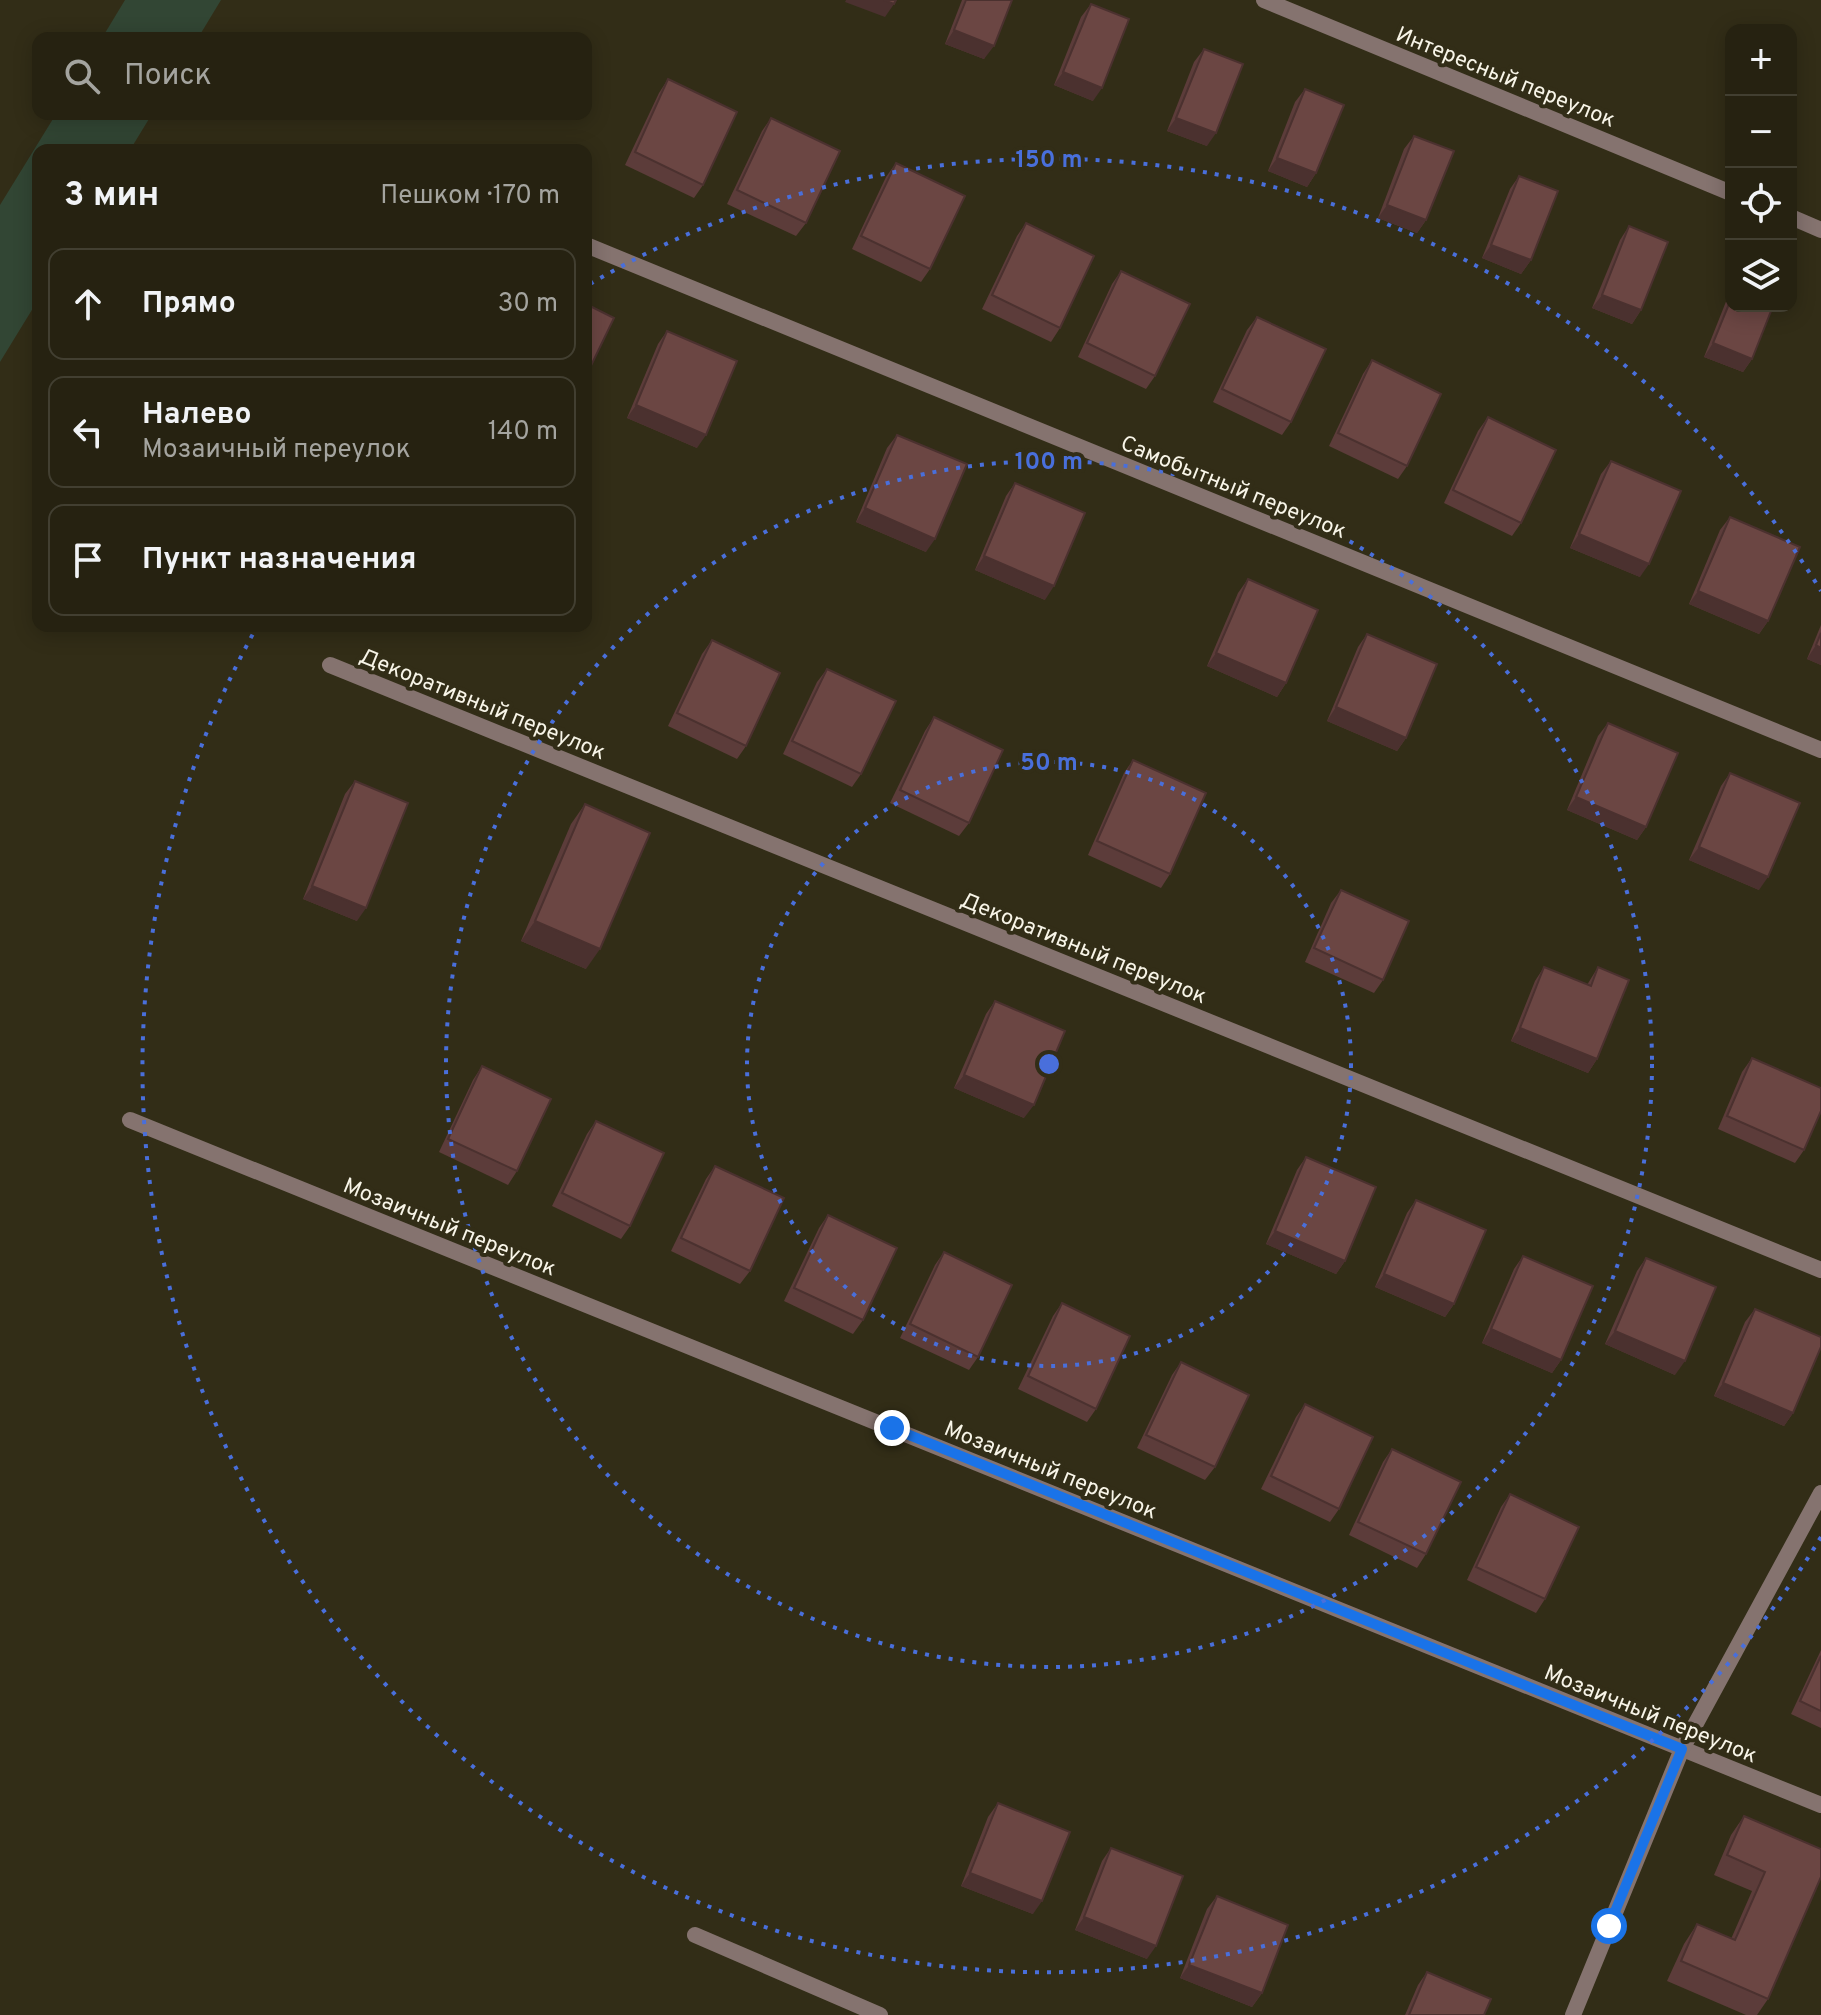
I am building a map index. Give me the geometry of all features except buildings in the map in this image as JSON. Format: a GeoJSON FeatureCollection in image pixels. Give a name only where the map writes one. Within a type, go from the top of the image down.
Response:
{"type":"FeatureCollection","features":[{"type":"Feature","properties":{"kind":"street","name":"Интересный переулок"},"geometry":{"type":"LineString","coordinates":[[1264,0],[1725,191]]}},
{"type":"Feature","properties":{"kind":"street"},"geometry":{"type":"LineString","coordinates":[[1797,220],[1821,230]]}},
{"type":"Feature","properties":{"kind":"street","name":"Самобытный переулок"},"geometry":{"type":"LineString","coordinates":[[592,247],[1821,750]]}},
{"type":"Feature","properties":{"kind":"street","name":"Декоративный переулок"},"geometry":{"type":"LineString","coordinates":[[330,665],[1821,1270]]}},
{"type":"Feature","properties":{"kind":"street","name":"Мозаичный переулок"},"geometry":{"type":"LineString","coordinates":[[130,1120],[1821,1805]]}},
{"type":"Feature","properties":{"kind":"street"},"geometry":{"type":"LineString","coordinates":[[1573,2015],[1682,1749],[1821,1493]]}},
{"type":"Feature","properties":{"kind":"street"},"geometry":{"type":"LineString","coordinates":[[695,1935],[880,2015]]}},
{"type":"Feature","properties":{"kind":"green space"},"geometry":{"type":"Polygon","coordinates":[[[125,0],[221,0],[202,32],[106,32],[125,0]]]}},
{"type":"Feature","properties":{"kind":"green space"},"geometry":{"type":"Polygon","coordinates":[[[52,120],[148,120],[134,144],[38,144],[52,120]]]}},
{"type":"Feature","properties":{"kind":"green space"},"geometry":{"type":"Polygon","coordinates":[[[32,153],[32,310],[0,362],[0,205],[32,153]]]}},
{"type":"Feature","properties":{"kind":"route"},"geometry":{"type":"LineString","coordinates":[[892,1428],[1682,1749],[1609,1926]]}}]}
